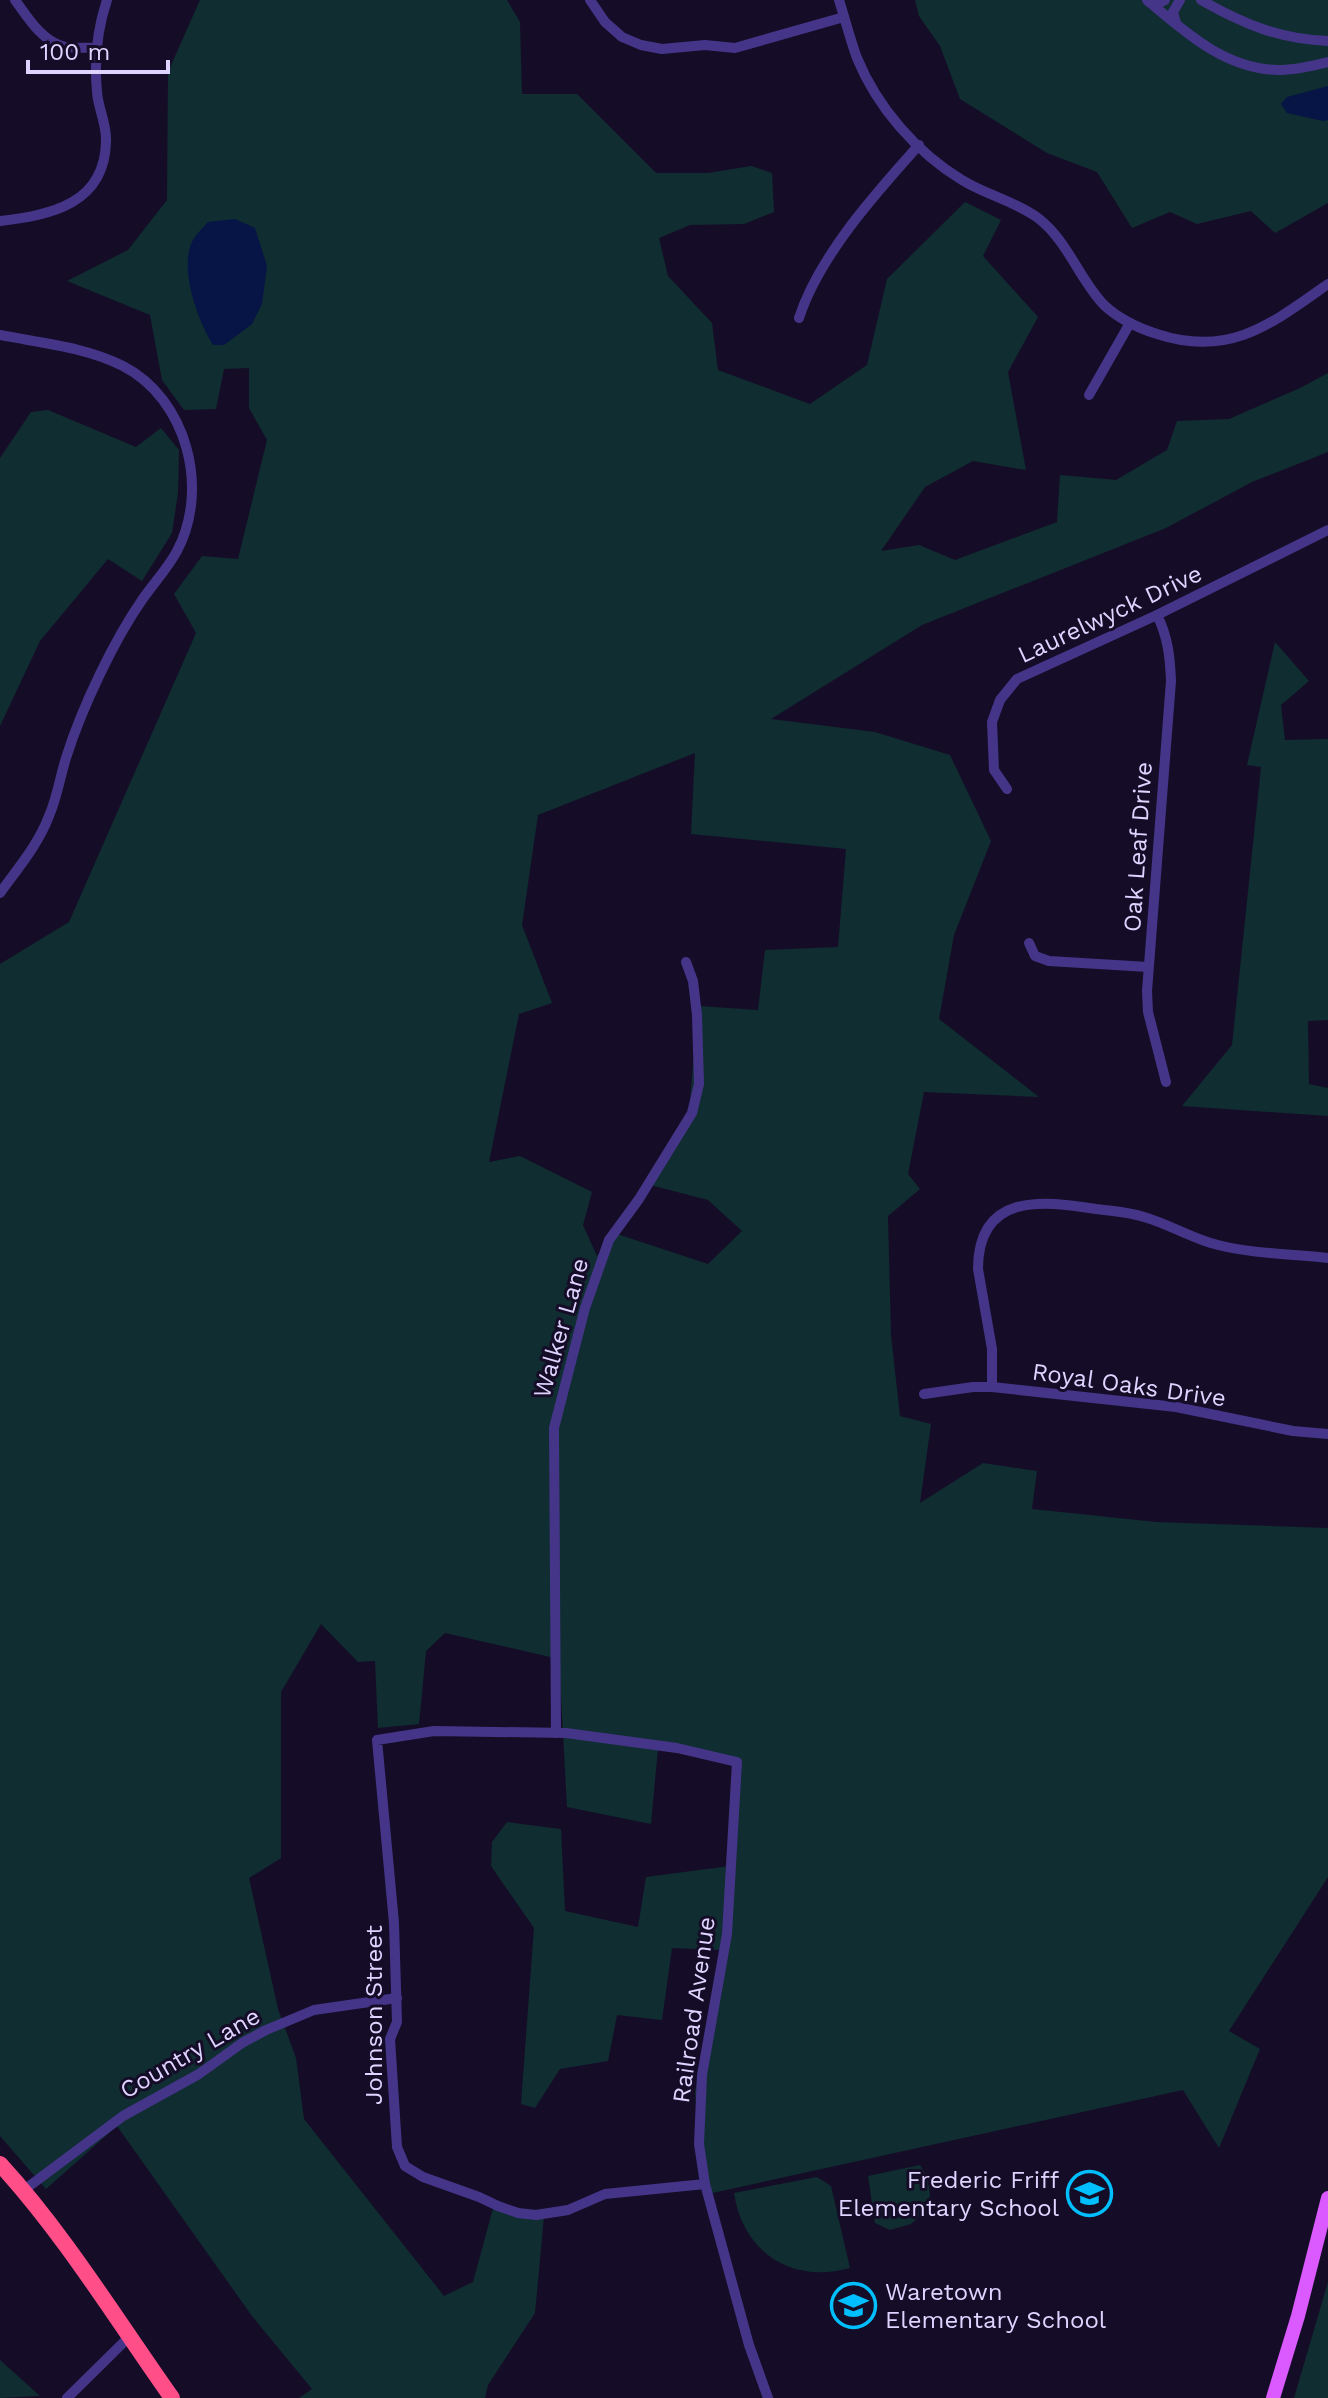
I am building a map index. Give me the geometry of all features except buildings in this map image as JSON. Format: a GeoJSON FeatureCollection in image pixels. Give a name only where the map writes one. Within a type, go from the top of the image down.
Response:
{"type":"FeatureCollection","features":[{"type":"Feature","properties":{"kind":"highway"},"geometry":{"type":"LineString","coordinates":[[0,2164],[24,2190],[172,2398]]}},
{"type":"Feature","properties":{"kind":"main road"},"geometry":{"type":"LineString","coordinates":[[1273,2398],[1295,2328],[1328,2198]]}},
{"type":"Feature","properties":{"kind":"street"},"geometry":{"type":"LineString","coordinates":[[15,0],[49,39],[62,46],[96,48]]}},
{"type":"Feature","properties":{"kind":"street"},"geometry":{"type":"LineString","coordinates":[[0,221],[34,217],[58,209],[79,200],[93,186],[103,162],[107,139],[97,95],[96,48],[107,0]]}},
{"type":"Feature","properties":{"kind":"street"},"geometry":{"type":"LineString","coordinates":[[590,0],[605,22],[622,37],[662,49],[705,45],[735,48],[844,17]]}},
{"type":"Feature","properties":{"kind":"street"},"geometry":{"type":"LineString","coordinates":[[839,0],[857,57],[871,88],[902,130],[963,181],[1039,219],[1053,233],[1104,304],[1120,318],[1170,338],[1197,343],[1224,341],[1272,323],[1328,284]]}},
{"type":"Feature","properties":{"kind":"street"},"geometry":{"type":"LineString","coordinates":[[1148,1],[1159,3],[1165,0]]}},
{"type":"Feature","properties":{"kind":"street"},"geometry":{"type":"LineString","coordinates":[[1176,25],[1173,12],[1180,0]]}},
{"type":"Feature","properties":{"kind":"street"},"geometry":{"type":"LineString","coordinates":[[1201,0],[1256,29],[1288,37],[1328,41]]}},
{"type":"Feature","properties":{"kind":"street"},"geometry":{"type":"LineString","coordinates":[[1148,1],[1193,39],[1228,59],[1251,67],[1277,70],[1328,62]]}},
{"type":"Feature","properties":{"kind":"street"},"geometry":{"type":"LineString","coordinates":[[799,318],[818,278],[855,221],[919,145]]}},
{"type":"Feature","properties":{"kind":"street"},"geometry":{"type":"LineString","coordinates":[[1089,395],[1130,323]]}},
{"type":"Feature","properties":{"kind":"street"},"geometry":{"type":"LineString","coordinates":[[0,335],[89,353],[124,367],[154,388],[178,425],[189,453],[193,490],[189,522],[177,552],[139,603],[111,651],[66,757],[50,815],[37,841],[0,893]]}},
{"type":"Feature","properties":{"kind":"street","name":"Laurelwyck Drive"},"geometry":{"type":"LineString","coordinates":[[1007,789],[994,770],[991,734],[995,711],[1006,690],[1017,679],[1328,531]]}},
{"type":"Feature","properties":{"kind":"street","name":"Oak Leaf Drive"},"geometry":{"type":"LineString","coordinates":[[1157,615],[1170,651],[1171,681],[1148,967],[1148,1012],[1166,1082]]}},
{"type":"Feature","properties":{"kind":"street"},"geometry":{"type":"LineString","coordinates":[[1029,943],[1035,956],[1049,961],[1148,967]]}},
{"type":"Feature","properties":{"kind":"street","name":"Walker Lane"},"geometry":{"type":"LineString","coordinates":[[556,1733],[554,1428],[572,1351],[597,1268],[609,1240],[639,1199],[692,1113],[699,1084],[697,1015],[693,981],[686,962]]}},
{"type":"Feature","properties":{"kind":"street"},"geometry":{"type":"LineString","coordinates":[[992,1387],[992,1349],[978,1255],[987,1228],[996,1218],[1018,1205],[1057,1203],[1144,1217],[1237,1250],[1328,1258]]}},
{"type":"Feature","properties":{"kind":"street","name":"Royal Oaks Drive"},"geometry":{"type":"LineString","coordinates":[[924,1394],[992,1387],[1176,1407],[1293,1431],[1328,1434]]}},
{"type":"Feature","properties":{"kind":"street","name":"Johnson Street"},"geometry":{"type":"LineString","coordinates":[[556,1733],[434,1731],[377,1740],[394,1923],[397,2022],[390,2039],[397,2147],[405,2166],[413,2172],[518,2213],[536,2215],[568,2210],[605,2194],[705,2184]]}},
{"type":"Feature","properties":{"kind":"street","name":"Railroad Avenue"},"geometry":{"type":"LineString","coordinates":[[556,1733],[677,1748],[737,1762],[727,1934],[702,2075],[699,2144],[705,2184],[749,2345],[768,2398]]}},
{"type":"Feature","properties":{"kind":"street","name":"Country Lane"},"geometry":{"type":"LineString","coordinates":[[24,2190],[123,2116],[199,2074],[266,2030],[314,2010],[397,1998]]}},
{"type":"Feature","properties":{"kind":"street"},"geometry":{"type":"LineString","coordinates":[[67,2398],[129,2337]]}},
{"type":"Feature","properties":{"kind":"green space"},"geometry":{"type":"Polygon","coordinates":[[[200,0],[507,0],[520,22],[522,94],[577,94],[656,173],[708,173],[751,166],[772,173],[774,212],[744,224],[690,225],[659,238],[668,276],[712,323],[718,370],[810,404],[867,365],[887,279],[965,202],[1001,220],[983,256],[1038,317],[1008,372],[1026,470],[973,461],[925,487],[881,551],[919,545],[955,560],[1057,522],[1060,475],[1116,480],[1167,450],[1177,421],[1229,419],[1328,373],[1328,452],[1252,482],[1166,528],[922,625],[771,719],[875,732],[950,755],[991,841],[954,935],[939,1019],[1039,1097],[924,1092],[908,1174],[920,1189],[888,1216],[891,1335],[900,1416],[931,1424],[920,1503],[983,1463],[1037,1471],[1032,1509],[1156,1522],[1328,1528],[1328,1877],[1229,2031],[1260,2049],[1219,2148],[1183,2090],[703,2195],[695,2092],[721,1950],[672,1948],[662,2020],[617,2015],[608,2061],[560,2069],[535,2108],[521,2104],[534,1928],[491,1866],[492,1842],[507,1822],[561,1829],[565,1911],[638,1927],[646,1877],[730,1866],[737,1761],[658,1748],[651,1824],[567,1807],[559,1659],[445,1633],[426,1651],[419,1724],[378,1728],[375,1661],[358,1662],[321,1624],[281,1692],[281,1858],[249,1878],[278,2009],[296,2058],[304,2119],[444,2296],[473,2282],[495,2201],[544,2216],[535,2313],[488,2385],[485,2398],[299,2398],[312,2389],[252,2316],[117,2126],[46,2189],[0,2136],[0,964],[69,922],[196,633],[174,594],[202,556],[238,559],[267,440],[249,408],[249,368],[224,369],[216,409],[184,410],[162,380],[150,315],[67,281],[128,250],[167,200],[168,72],[200,0]],[[695,753],[538,815],[522,925],[552,1003],[519,1014],[489,1162],[520,1156],[592,1192],[583,1225],[597,1256],[617,1234],[708,1264],[742,1231],[708,1200],[650,1185],[689,1113],[698,1006],[758,1010],[765,950],[838,947],[846,849],[691,834],[695,753]]]}},
{"type":"Feature","properties":{"kind":"green space"},"geometry":{"type":"Polygon","coordinates":[[[915,0],[1328,0],[1328,203],[1275,233],[1251,211],[1197,224],[1170,212],[1132,228],[1097,172],[1047,153],[960,99],[940,46],[919,16],[915,0]]]}},
{"type":"Feature","properties":{"kind":"green space"},"geometry":{"type":"Polygon","coordinates":[[[48,410],[136,447],[161,428],[179,450],[178,493],[172,533],[142,581],[108,559],[40,641],[0,726],[0,458],[31,412],[48,410]]]}},
{"type":"Feature","properties":{"kind":"green space"},"geometry":{"type":"Polygon","coordinates":[[[1275,642],[1309,681],[1281,705],[1285,740],[1328,739],[1328,1020],[1308,1021],[1309,1084],[1328,1088],[1328,1116],[1182,1106],[1232,1045],[1261,767],[1247,765],[1275,642]]]}},
{"type":"Feature","properties":{"kind":"green space"},"geometry":{"type":"Polygon","coordinates":[[[920,2165],[928,2178],[930,2196],[923,2213],[911,2224],[890,2230],[875,2223],[868,2176],[920,2165]]]}},
{"type":"Feature","properties":{"kind":"green space"},"geometry":{"type":"Polygon","coordinates":[[[817,2177],[831,2186],[850,2268],[829,2272],[790,2267],[759,2247],[739,2214],[734,2193],[817,2177]]]}},
{"type":"Feature","properties":{"kind":"green space"},"geometry":{"type":"Polygon","coordinates":[[[1328,2282],[1328,2398],[1294,2398],[1328,2282]]]}},
{"type":"Feature","properties":{"kind":"green space"},"geometry":{"type":"Polygon","coordinates":[[[0,2360],[40,2396],[0,2398],[0,2360]]]}},
{"type":"Feature","properties":{"kind":"shaded area"},"geometry":{"type":"Polygon","coordinates":[[[1328,86],[1328,120],[1287,113],[1281,104],[1287,97],[1328,86]]]}},
{"type":"Feature","properties":{"kind":"shaded area"},"geometry":{"type":"Polygon","coordinates":[[[235,219],[255,228],[267,266],[262,304],[252,324],[224,345],[213,345],[192,295],[189,253],[193,239],[208,222],[235,219]]]}},
{"type":"Feature","properties":{"kind":"place","name":"Frederic Friff Elementary School"},"geometry":{"type":"Point","coordinates":[1090,2194]}},
{"type":"Feature","properties":{"kind":"place","name":"Waretown Elementary School"},"geometry":{"type":"Point","coordinates":[854,2306]}}]}
